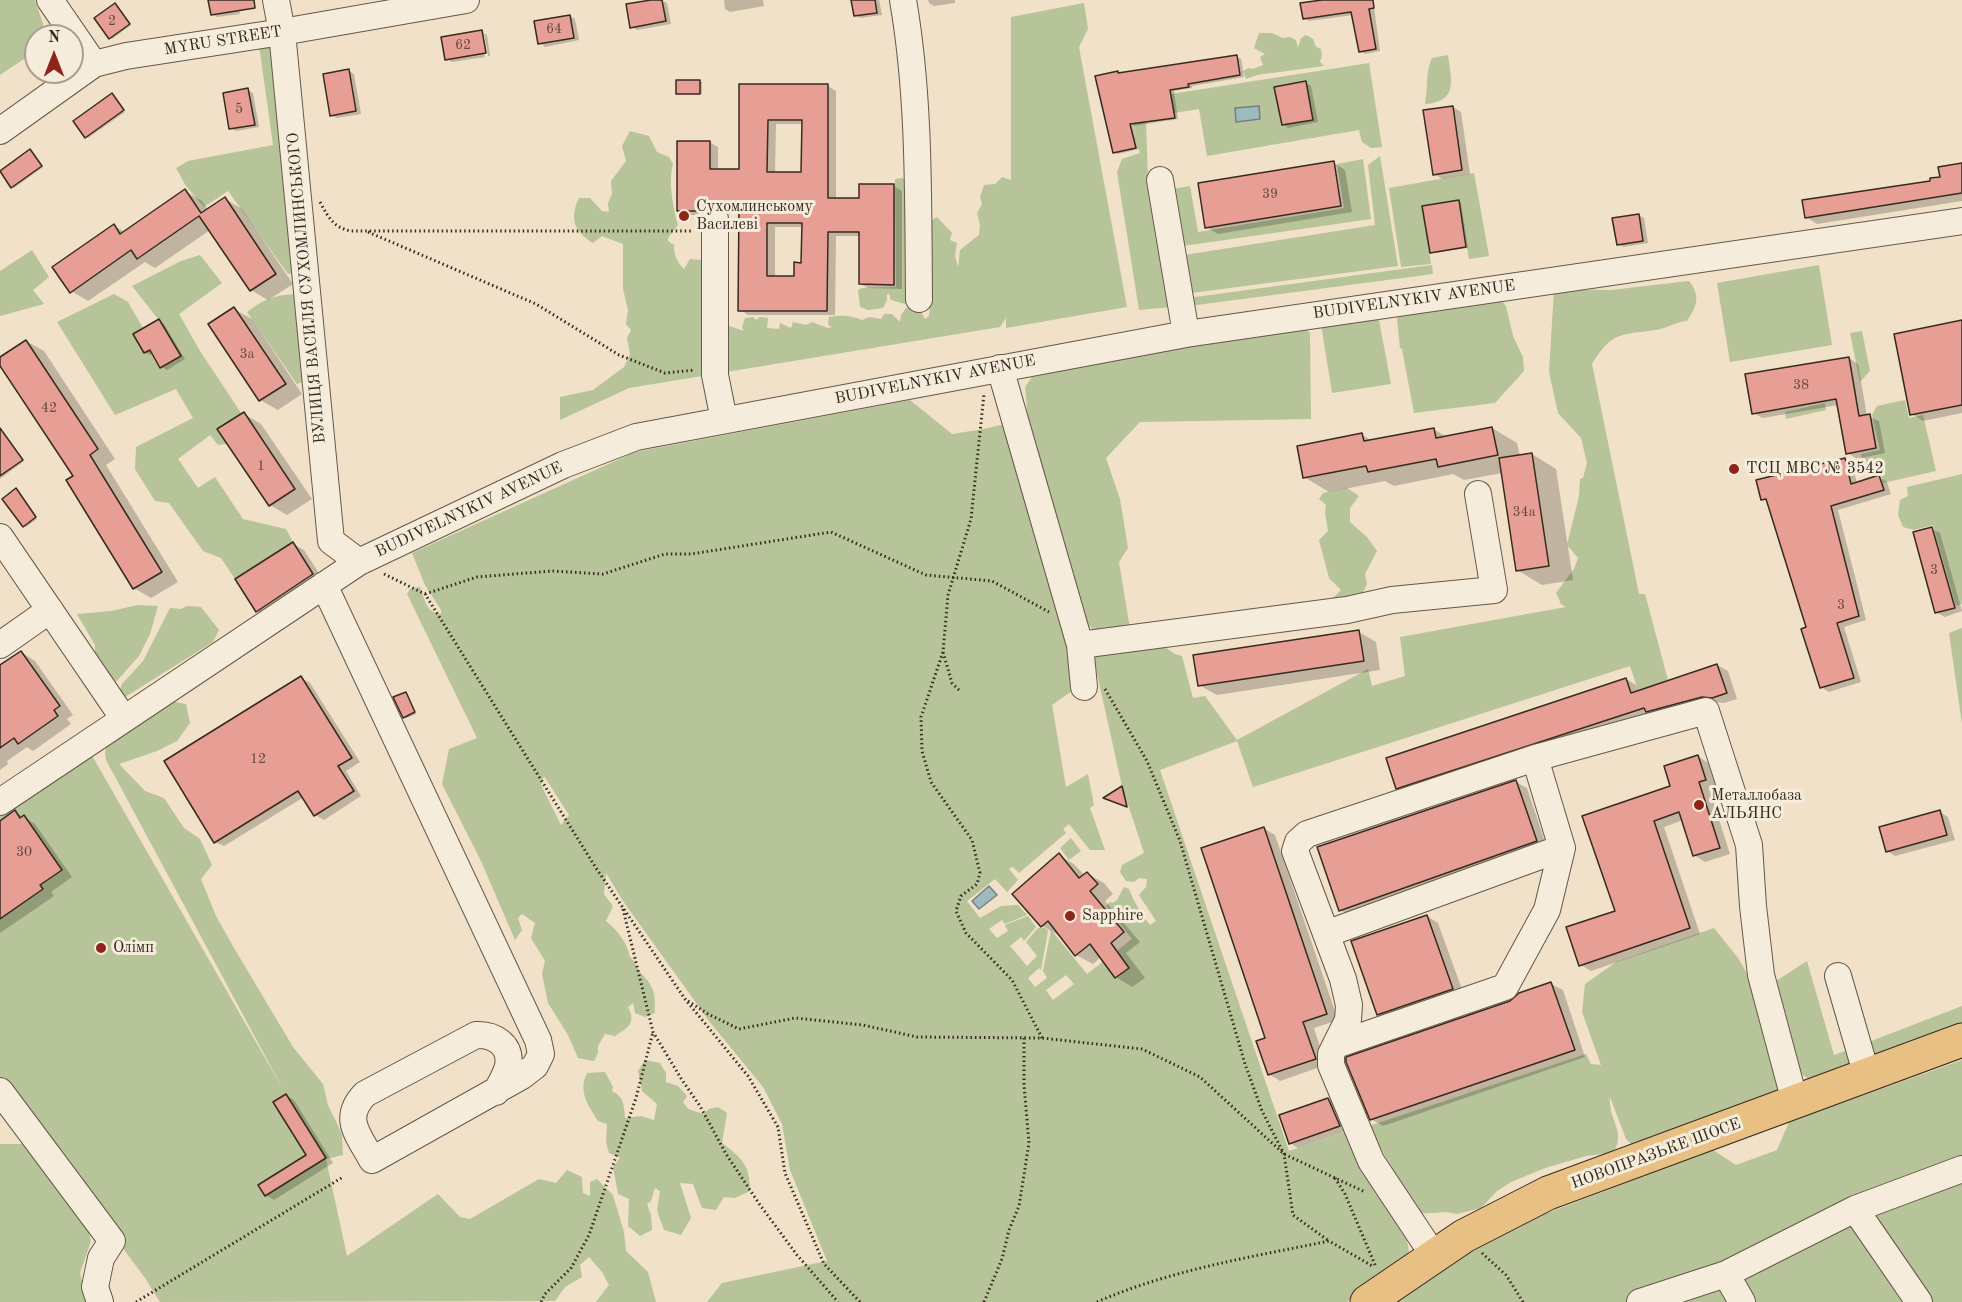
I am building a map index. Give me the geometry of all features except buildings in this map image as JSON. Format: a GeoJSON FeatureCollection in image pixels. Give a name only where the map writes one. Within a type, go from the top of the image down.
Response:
{"type":"FeatureCollection","features":[{"type":"Feature","properties":{"kind":"main road","name":"НОВОПРАЗЬКЕ ШОСЕ"},"geometry":{"type":"LineString","coordinates":[[1367,1302],[1464,1236],[1548,1194],[1962,1040]]}},
{"type":"Feature","properties":{"kind":"street"},"geometry":{"type":"LineString","coordinates":[[50,0],[94,64]]}},
{"type":"Feature","properties":{"kind":"street","name":"ВУЛИЦЯ ВАСИЛЯ СУХОМЛИНСЬКОГО"},"geometry":{"type":"LineString","coordinates":[[276,0],[282,32],[331,541],[359,562]]}},
{"type":"Feature","properties":{"kind":"street","name":"MYRU STREET"},"geometry":{"type":"LineString","coordinates":[[0,131],[94,64],[126,56],[466,0]]}},
{"type":"Feature","properties":{"kind":"street"},"geometry":{"type":"LineString","coordinates":[[903,0],[909,31],[916,133],[919,299]]}},
{"type":"Feature","properties":{"kind":"street"},"geometry":{"type":"LineString","coordinates":[[1160,180],[1186,333]]}},
{"type":"Feature","properties":{"kind":"street","name":"BUDIVELNYKIV AVENUE"},"geometry":{"type":"LineString","coordinates":[[0,802],[359,562],[574,461],[636,437],[1186,333],[1962,220]]}},
{"type":"Feature","properties":{"kind":"street"},"geometry":{"type":"LineString","coordinates":[[715,225],[715,369],[724,420]]}},
{"type":"Feature","properties":{"kind":"street"},"geometry":{"type":"LineString","coordinates":[[993,369],[1093,685]]}},
{"type":"Feature","properties":{"kind":"street"},"geometry":{"type":"LineString","coordinates":[[1080,645],[1347,610],[1392,600],[1494,590],[1478,494]]}},
{"type":"Feature","properties":{"kind":"street"},"geometry":{"type":"LineString","coordinates":[[0,537],[124,719]]}},
{"type":"Feature","properties":{"kind":"street"},"geometry":{"type":"LineString","coordinates":[[324,585],[538,1040],[541,1054],[535,1066],[522,1076],[495,1092],[372,1160],[352,1125],[354,1108],[365,1094],[476,1035],[494,1037],[507,1050],[508,1069],[495,1092]]}},
{"type":"Feature","properties":{"kind":"street"},"geometry":{"type":"LineString","coordinates":[[0,645],[50,610]]}},
{"type":"Feature","properties":{"kind":"street"},"geometry":{"type":"LineString","coordinates":[[1434,1256],[1371,1161],[1331,1065],[1331,1054],[1348,1020],[1349,1005],[1343,979],[1295,851],[1298,842],[1307,834],[1535,758],[1706,711],[1749,845],[1761,975],[1795,1102]]}},
{"type":"Feature","properties":{"kind":"street"},"geometry":{"type":"LineString","coordinates":[[1336,1045],[1505,987],[1547,910],[1562,848],[1535,758]]}},
{"type":"Feature","properties":{"kind":"street"},"geometry":{"type":"LineString","coordinates":[[1326,934],[1562,848]]}},
{"type":"Feature","properties":{"kind":"street"},"geometry":{"type":"LineString","coordinates":[[1838,976],[1867,1076]]}},
{"type":"Feature","properties":{"kind":"street"},"geometry":{"type":"LineString","coordinates":[[0,1091],[112,1241],[101,1258],[94,1287],[100,1302]]}},
{"type":"Feature","properties":{"kind":"street"},"geometry":{"type":"LineString","coordinates":[[1640,1302],[1726,1274],[1855,1209],[1962,1169]]}},
{"type":"Feature","properties":{"kind":"street"},"geometry":{"type":"LineString","coordinates":[[1855,1209],[1919,1302]]}},
{"type":"Feature","properties":{"kind":"street"},"geometry":{"type":"LineString","coordinates":[[1726,1274],[1742,1302]]}},
{"type":"Feature","properties":{"kind":"path"},"geometry":{"type":"LineString","coordinates":[[315,194],[331,221],[342,229],[366,231],[715,225]]}},
{"type":"Feature","properties":{"kind":"path"},"geometry":{"type":"LineString","coordinates":[[366,231],[536,304],[619,355],[665,373],[715,369]]}},
{"type":"Feature","properties":{"kind":"path"},"geometry":{"type":"LineString","coordinates":[[993,369],[971,519],[948,594],[943,652],[921,717],[922,751],[931,782],[972,840],[980,873],[977,884],[962,896],[956,910],[966,933],[1012,980],[1042,1038]]}},
{"type":"Feature","properties":{"kind":"path"},"geometry":{"type":"LineString","coordinates":[[425,594],[477,577],[552,571],[603,574],[665,554],[691,554],[831,532],[926,576],[992,581],[1050,612]]}},
{"type":"Feature","properties":{"kind":"path"},"geometry":{"type":"LineString","coordinates":[[359,562],[425,594],[596,868],[685,999],[748,1076],[778,1127],[785,1173],[824,1264],[860,1302]]}},
{"type":"Feature","properties":{"kind":"path"},"geometry":{"type":"LineString","coordinates":[[943,652],[952,683],[959,690]]}},
{"type":"Feature","properties":{"kind":"path"},"geometry":{"type":"LineString","coordinates":[[1093,685],[1147,761],[1180,841],[1245,1064],[1262,1111],[1284,1154],[1293,1215],[1329,1241],[1377,1269],[1345,1194],[1335,1178]]}},
{"type":"Feature","properties":{"kind":"path"},"geometry":{"type":"LineString","coordinates":[[622,906],[653,1032],[700,1106],[726,1154],[760,1205],[797,1255],[838,1302]]}},
{"type":"Feature","properties":{"kind":"path"},"geometry":{"type":"LineString","coordinates":[[685,999],[708,1014],[739,1029],[795,1018],[863,1025],[917,1037],[1042,1038],[1142,1049],[1200,1077],[1284,1154],[1372,1196]]}},
{"type":"Feature","properties":{"kind":"path"},"geometry":{"type":"LineString","coordinates":[[541,1302],[545,1294],[571,1268],[589,1235],[636,1098],[653,1032]]}},
{"type":"Feature","properties":{"kind":"path"},"geometry":{"type":"LineString","coordinates":[[984,1302],[999,1267],[1009,1230],[1019,1206],[1029,1143],[1024,1085],[1024,1038]]}},
{"type":"Feature","properties":{"kind":"path"},"geometry":{"type":"LineString","coordinates":[[136,1302],[343,1177]]}},
{"type":"Feature","properties":{"kind":"path"},"geometry":{"type":"LineString","coordinates":[[1464,1236],[1506,1275],[1522,1302]]}},
{"type":"Feature","properties":{"kind":"path"},"geometry":{"type":"LineString","coordinates":[[1096,1302],[1126,1289],[1230,1261],[1329,1241]]}},
{"type":"Feature","properties":{"kind":"green space"},"geometry":{"type":"Polygon","coordinates":[[[0,0],[35,0],[43,24],[24,24],[24,59],[0,75],[0,0]]]}},
{"type":"Feature","properties":{"kind":"green space"},"geometry":{"type":"Polygon","coordinates":[[[1084,3],[1088,29],[1079,47],[1127,307],[1006,328],[1006,318],[1000,327],[629,388],[560,420],[560,397],[593,390],[624,367],[630,354],[627,338],[631,330],[626,324],[628,310],[623,289],[623,244],[602,236],[593,243],[581,234],[575,224],[574,212],[579,198],[590,198],[602,211],[609,212],[608,203],[612,194],[611,181],[626,161],[622,146],[630,131],[649,136],[657,152],[669,157],[673,164],[671,186],[678,225],[668,241],[674,245],[676,258],[684,269],[690,259],[701,260],[706,264],[726,325],[744,331],[742,327],[745,318],[753,317],[756,320],[760,317],[768,318],[767,328],[779,329],[780,323],[791,328],[793,322],[806,325],[812,322],[828,328],[832,327],[828,325],[829,317],[881,319],[884,314],[892,314],[900,322],[901,315],[906,308],[918,307],[925,319],[929,316],[930,305],[909,305],[891,300],[889,294],[887,294],[883,308],[868,310],[860,307],[858,290],[896,287],[895,179],[902,178],[913,183],[926,223],[937,217],[952,233],[950,240],[957,243],[955,256],[958,267],[960,250],[979,235],[980,225],[977,213],[982,204],[980,197],[984,185],[995,184],[1002,177],[1011,180],[1011,17],[1084,3]]]}},
{"type":"Feature","properties":{"kind":"green space"},"geometry":{"type":"Polygon","coordinates":[[[1259,33],[1272,33],[1283,38],[1290,37],[1296,40],[1298,48],[1301,38],[1306,35],[1313,39],[1316,47],[1321,49],[1320,62],[1324,66],[1257,75],[1246,79],[1243,71],[1263,65],[1260,57],[1265,54],[1254,48],[1259,33]]]}},
{"type":"Feature","properties":{"kind":"green space"},"geometry":{"type":"Polygon","coordinates":[[[259,45],[270,46],[274,52],[300,271],[288,274],[228,191],[204,207],[186,186],[176,168],[188,161],[273,145],[259,45]]]}},
{"type":"Feature","properties":{"kind":"green space"},"geometry":{"type":"Polygon","coordinates":[[[1448,55],[1451,81],[1448,94],[1443,99],[1425,104],[1432,58],[1448,55]]]}},
{"type":"Feature","properties":{"kind":"green space"},"geometry":{"type":"Polygon","coordinates":[[[1369,63],[1382,147],[1371,148],[1362,142],[1359,130],[1207,156],[1199,109],[1174,113],[1171,94],[1369,63]]]}},
{"type":"Feature","properties":{"kind":"green space"},"geometry":{"type":"Polygon","coordinates":[[[1132,120],[1146,122],[1148,181],[1172,307],[1139,310],[1117,172],[1122,159],[1140,153],[1132,120]]]}},
{"type":"Feature","properties":{"kind":"green space"},"geometry":{"type":"Polygon","coordinates":[[[1380,156],[1398,266],[1184,294],[1178,256],[1375,225],[1368,165],[1380,156]]]}},
{"type":"Feature","properties":{"kind":"green space"},"geometry":{"type":"Polygon","coordinates":[[[1363,159],[1371,219],[1183,246],[1173,189],[1190,186],[1198,232],[1344,208],[1337,164],[1363,159]]]}},
{"type":"Feature","properties":{"kind":"green space"},"geometry":{"type":"Polygon","coordinates":[[[1474,173],[1489,256],[1469,259],[1458,200],[1423,206],[1431,264],[1401,267],[1389,188],[1474,173]]]}},
{"type":"Feature","properties":{"kind":"green space"},"geometry":{"type":"Polygon","coordinates":[[[32,250],[49,277],[33,290],[44,304],[0,316],[0,271],[32,250]]]}},
{"type":"Feature","properties":{"kind":"green space"},"geometry":{"type":"Polygon","coordinates":[[[200,255],[222,283],[179,314],[200,351],[241,413],[218,429],[227,444],[218,445],[210,435],[178,459],[198,488],[215,477],[243,519],[286,529],[293,542],[235,579],[221,558],[203,551],[169,503],[155,501],[135,469],[136,447],[193,418],[176,389],[115,415],[57,322],[114,294],[128,302],[143,328],[158,319],[132,286],[181,261],[200,255]]]}},
{"type":"Feature","properties":{"kind":"green space"},"geometry":{"type":"Polygon","coordinates":[[[1432,265],[1433,274],[1189,306],[1188,298],[1432,265]]]}},
{"type":"Feature","properties":{"kind":"green space"},"geometry":{"type":"Polygon","coordinates":[[[1819,265],[1832,345],[1730,362],[1717,283],[1819,265]]]}},
{"type":"Feature","properties":{"kind":"green space"},"geometry":{"type":"Polygon","coordinates":[[[1689,281],[1696,296],[1695,306],[1687,321],[1660,329],[1618,336],[1606,345],[1592,364],[1639,594],[1645,594],[1668,680],[1638,690],[1630,666],[1253,787],[1237,741],[1160,770],[1289,1151],[1346,1132],[1406,1234],[1409,1252],[1400,1266],[1347,1302],[707,1302],[722,1283],[827,1261],[790,1170],[782,1124],[763,1087],[709,1021],[623,901],[606,873],[604,894],[613,906],[606,921],[621,937],[630,957],[652,987],[655,1013],[645,1017],[635,1013],[633,1003],[628,1007],[631,1017],[630,1024],[615,1036],[605,1034],[598,1046],[598,1053],[594,1061],[578,1058],[568,1035],[548,1003],[542,974],[545,961],[531,938],[535,923],[522,914],[518,918],[522,930],[515,940],[481,861],[442,784],[449,749],[477,738],[407,594],[410,589],[420,587],[429,608],[441,614],[441,610],[425,585],[412,553],[635,452],[910,400],[952,434],[1009,423],[1069,646],[1075,689],[1052,705],[1066,787],[1088,774],[1094,805],[1090,808],[1105,850],[1090,850],[1069,824],[1063,829],[1066,833],[1019,873],[1013,867],[1009,869],[1018,880],[1007,892],[995,879],[967,901],[980,918],[1001,906],[1018,905],[1027,915],[1005,924],[1002,920],[989,929],[997,938],[1008,931],[1005,925],[1028,916],[1036,927],[1024,941],[1021,937],[1010,946],[1027,966],[1037,956],[1026,942],[1038,928],[1045,928],[1048,931],[1041,970],[1039,968],[1028,978],[1035,987],[1047,978],[1043,971],[1051,930],[1087,974],[1132,939],[1106,906],[1117,900],[1124,887],[1129,889],[1150,925],[1156,921],[1139,895],[1146,887],[1147,879],[1126,881],[1120,872],[1122,865],[1144,853],[1122,786],[1094,660],[1100,650],[1160,644],[1182,656],[1193,698],[1205,696],[1237,740],[1368,669],[1372,686],[1405,676],[1400,637],[1566,607],[1561,604],[1556,593],[1574,569],[1578,558],[1567,545],[1579,496],[1580,479],[1583,478],[1587,463],[1581,438],[1558,413],[1549,372],[1554,289],[1611,290],[1689,281]],[[544,776],[541,785],[561,825],[569,815],[544,776]],[[1066,975],[1046,990],[1053,1000],[1074,984],[1066,975]]]}},
{"type":"Feature","properties":{"kind":"green space"},"geometry":{"type":"Polygon","coordinates":[[[298,294],[306,381],[297,384],[247,312],[271,298],[298,294]]]}},
{"type":"Feature","properties":{"kind":"green space"},"geometry":{"type":"Polygon","coordinates":[[[1501,300],[1506,306],[1513,336],[1523,357],[1524,371],[1495,403],[1414,413],[1400,348],[1397,319],[1403,311],[1501,300]]]}},
{"type":"Feature","properties":{"kind":"green space"},"geometry":{"type":"Polygon","coordinates":[[[1378,315],[1391,384],[1332,393],[1321,324],[1378,315]]]}},
{"type":"Feature","properties":{"kind":"green space"},"geometry":{"type":"Polygon","coordinates":[[[1302,326],[1310,333],[1311,419],[1140,422],[1106,458],[1120,499],[1128,548],[1119,562],[1130,629],[1103,633],[1092,628],[1082,616],[1028,418],[1025,387],[1032,377],[1112,360],[1302,326]]]}},
{"type":"Feature","properties":{"kind":"green space"},"geometry":{"type":"Polygon","coordinates":[[[1862,331],[1870,371],[1860,382],[1850,333],[1862,331]]]}},
{"type":"Feature","properties":{"kind":"green space"},"geometry":{"type":"Polygon","coordinates":[[[1905,400],[1909,418],[1923,415],[1936,471],[1883,483],[1879,467],[1865,470],[1861,454],[1880,450],[1872,415],[1877,406],[1905,400]]]}},
{"type":"Feature","properties":{"kind":"green space"},"geometry":{"type":"Polygon","coordinates":[[[1825,403],[1826,410],[1786,419],[1785,412],[1825,403]]]}},
{"type":"Feature","properties":{"kind":"green space"},"geometry":{"type":"Polygon","coordinates":[[[1962,474],[1962,604],[1956,606],[1933,525],[1914,530],[1903,527],[1898,515],[1900,500],[1908,496],[1907,487],[1962,474]]]}},
{"type":"Feature","properties":{"kind":"green space"},"geometry":{"type":"Polygon","coordinates":[[[1347,488],[1359,496],[1350,508],[1350,522],[1367,537],[1377,551],[1365,574],[1367,584],[1363,592],[1366,598],[1363,619],[1350,623],[1339,619],[1332,599],[1341,590],[1329,578],[1319,540],[1328,531],[1326,505],[1319,499],[1323,493],[1347,488]]]}},
{"type":"Feature","properties":{"kind":"green space"},"geometry":{"type":"Polygon","coordinates":[[[138,605],[158,606],[150,634],[139,656],[115,683],[95,653],[95,645],[77,614],[111,611],[138,605]]]}},
{"type":"Feature","properties":{"kind":"green space"},"geometry":{"type":"Polygon","coordinates":[[[187,606],[201,607],[219,630],[213,642],[125,697],[120,690],[122,684],[143,661],[170,608],[181,609],[187,606]]]}},
{"type":"Feature","properties":{"kind":"green space"},"geometry":{"type":"Polygon","coordinates":[[[1962,628],[1962,724],[1949,633],[1962,628]]]}},
{"type":"Feature","properties":{"kind":"green space","name":"Олімп"},"geometry":{"type":"Polygon","coordinates":[[[165,700],[186,704],[190,723],[177,741],[157,751],[119,764],[145,791],[164,798],[184,828],[200,839],[212,865],[201,879],[216,916],[293,1047],[323,1084],[328,1105],[342,1134],[343,1155],[326,1159],[347,1256],[438,1194],[460,1217],[470,1219],[539,1179],[556,1183],[567,1170],[582,1177],[583,1193],[590,1196],[590,1182],[597,1179],[613,1195],[624,1232],[626,1251],[648,1272],[656,1302],[596,1302],[609,1285],[602,1272],[589,1257],[580,1265],[582,1277],[565,1287],[555,1301],[160,1302],[145,1278],[0,1081],[0,816],[90,752],[284,1091],[106,760],[108,737],[165,700]]]}},
{"type":"Feature","properties":{"kind":"green space"},"geometry":{"type":"Polygon","coordinates":[[[1071,838],[1081,851],[1069,860],[1060,848],[1071,838]]]}},
{"type":"Feature","properties":{"kind":"green space"},"geometry":{"type":"Polygon","coordinates":[[[1714,928],[1738,958],[1758,992],[1778,1075],[1778,1090],[1771,1098],[1633,1146],[1626,1139],[1610,1097],[1618,1132],[1617,1145],[1613,1153],[1586,1156],[1545,1168],[1511,1182],[1497,1191],[1481,1208],[1457,1214],[1446,1212],[1416,1214],[1369,1126],[1586,1054],[1591,1064],[1601,1065],[1582,1012],[1585,984],[1616,962],[1714,928]]]}},
{"type":"Feature","properties":{"kind":"green space"},"geometry":{"type":"Polygon","coordinates":[[[1807,961],[1834,1055],[1856,1047],[1858,1064],[1815,1081],[1798,1071],[1773,983],[1807,961]]]}},
{"type":"Feature","properties":{"kind":"green space"},"geometry":{"type":"Polygon","coordinates":[[[1962,1006],[1962,1028],[1874,1061],[1861,1045],[1962,1006]]]}},
{"type":"Feature","properties":{"kind":"green space"},"geometry":{"type":"Polygon","coordinates":[[[645,1060],[660,1063],[666,1073],[666,1082],[678,1086],[687,1096],[683,1102],[688,1109],[703,1114],[709,1109],[718,1107],[727,1113],[722,1143],[744,1163],[750,1182],[750,1191],[735,1198],[724,1197],[716,1210],[702,1208],[693,1184],[680,1183],[691,1218],[681,1235],[664,1230],[657,1210],[660,1191],[655,1188],[651,1201],[647,1204],[651,1215],[652,1230],[640,1236],[628,1226],[629,1199],[618,1194],[613,1167],[620,1158],[609,1153],[606,1142],[607,1124],[598,1121],[584,1092],[584,1080],[587,1073],[605,1072],[613,1087],[612,1091],[623,1102],[625,1118],[641,1116],[654,1120],[657,1104],[642,1091],[638,1071],[645,1060]]]}},
{"type":"Feature","properties":{"kind":"green space"},"geometry":{"type":"Polygon","coordinates":[[[1962,1060],[1962,1302],[1392,1302],[1505,1229],[1713,1150],[1736,1165],[1777,1150],[1789,1122],[1962,1060]]]}},
{"type":"Feature","properties":{"kind":"green space"},"geometry":{"type":"Polygon","coordinates":[[[0,1144],[22,1144],[42,1155],[87,1224],[91,1241],[80,1273],[87,1302],[0,1302],[0,1144]]]}},
{"type":"Feature","properties":{"kind":"water"},"geometry":{"type":"Polygon","coordinates":[[[1259,106],[1260,119],[1236,122],[1235,108],[1259,106]]]}},
{"type":"Feature","properties":{"kind":"water"},"geometry":{"type":"Polygon","coordinates":[[[989,886],[997,895],[979,909],[972,901],[989,886]]]}},
{"type":"Feature","properties":{"kind":"place","name":"Сухомлинському Василеві"},"geometry":{"type":"Point","coordinates":[684,216]}},
{"type":"Feature","properties":{"kind":"place","name":"ТСЦ МВС № 3542"},"geometry":{"type":"Point","coordinates":[1734,469]}},
{"type":"Feature","properties":{"kind":"place","name":"Металлобаза АЛЬЯНС"},"geometry":{"type":"Point","coordinates":[1699,805]}},
{"type":"Feature","properties":{"kind":"place","name":"Sapphire"},"geometry":{"type":"Point","coordinates":[1070,916]}},
{"type":"Feature","properties":{"kind":"place","name":"Олімп"},"geometry":{"type":"Point","coordinates":[101,948]}}]}
